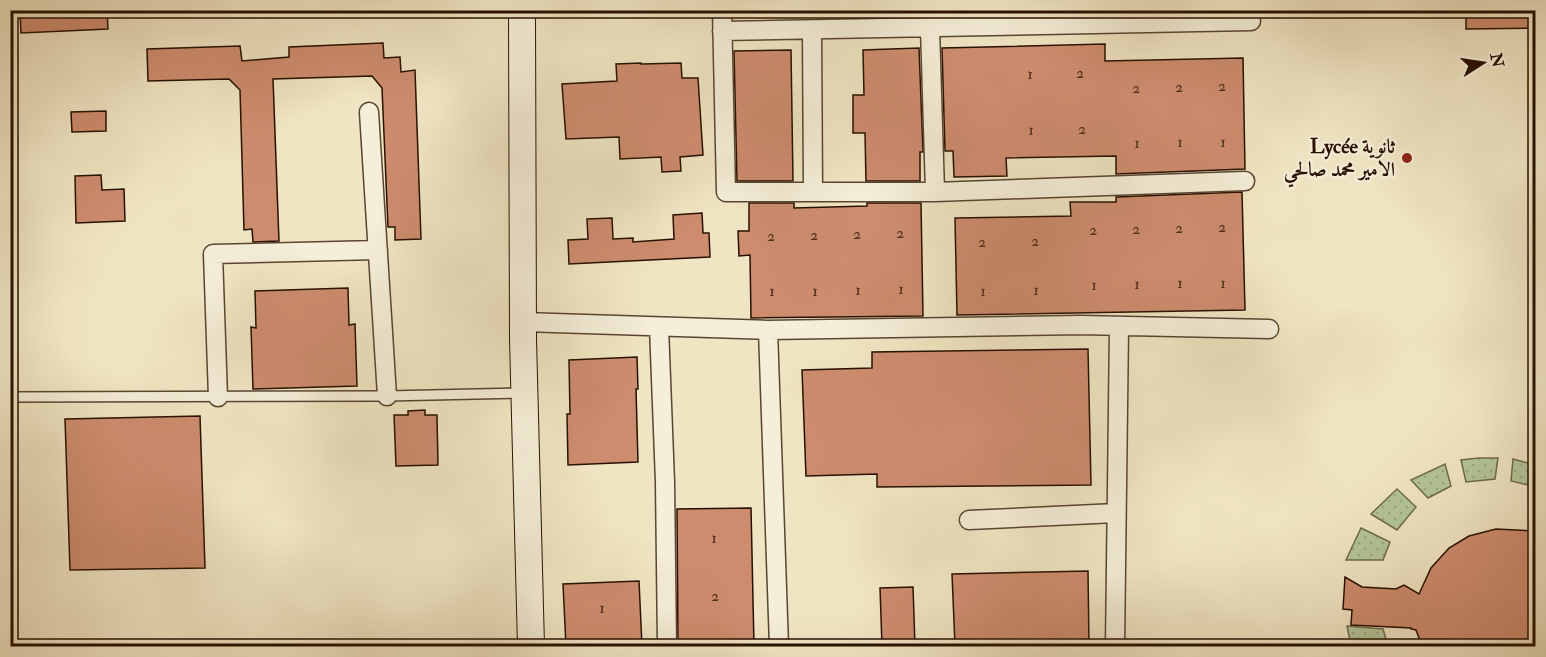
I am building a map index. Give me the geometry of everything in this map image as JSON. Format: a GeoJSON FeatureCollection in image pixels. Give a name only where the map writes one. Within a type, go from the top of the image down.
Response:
{"type":"FeatureCollection","features":[{"type":"Feature","properties":{"kind":"main road"},"geometry":{"type":"LineString","coordinates":[[522,10],[523,322],[531,646]]}},
{"type":"Feature","properties":{"kind":"street"},"geometry":{"type":"LineString","coordinates":[[722,10],[726,192],[935,192],[1245,182]]}},
{"type":"Feature","properties":{"kind":"street"},"geometry":{"type":"LineString","coordinates":[[722,31],[1251,21]]}},
{"type":"Feature","properties":{"kind":"street"},"geometry":{"type":"LineString","coordinates":[[930,28],[935,192]]}},
{"type":"Feature","properties":{"kind":"street"},"geometry":{"type":"LineString","coordinates":[[812,30],[813,192]]}},
{"type":"Feature","properties":{"kind":"street"},"geometry":{"type":"LineString","coordinates":[[369,112],[387,396]]}},
{"type":"Feature","properties":{"kind":"street"},"geometry":{"type":"LineString","coordinates":[[218,397],[213,254],[378,250]]}},
{"type":"Feature","properties":{"kind":"street"},"geometry":{"type":"LineString","coordinates":[[523,322],[768,330],[1080,325],[1269,329]]}},
{"type":"Feature","properties":{"kind":"street"},"geometry":{"type":"LineString","coordinates":[[658,327],[665,482],[667,646]]}},
{"type":"Feature","properties":{"kind":"street"},"geometry":{"type":"LineString","coordinates":[[1115,646],[1119,327]]}},
{"type":"Feature","properties":{"kind":"street"},"geometry":{"type":"LineString","coordinates":[[768,330],[778,646]]}},
{"type":"Feature","properties":{"kind":"street"},"geometry":{"type":"LineString","coordinates":[[969,520],[1116,513]]}},
{"type":"Feature","properties":{"kind":"lane"},"geometry":{"type":"LineString","coordinates":[[10,397],[387,396],[525,393]]}},
{"type":"Feature","properties":{"kind":"green space"},"geometry":{"type":"Polygon","coordinates":[[[1498,458],[1495,479],[1466,482],[1461,460],[1498,458]]]}},
{"type":"Feature","properties":{"kind":"green space"},"geometry":{"type":"Polygon","coordinates":[[[1513,459],[1535,465],[1528,485],[1511,481],[1513,459]]]}},
{"type":"Feature","properties":{"kind":"green space"},"geometry":{"type":"Polygon","coordinates":[[[1445,464],[1451,486],[1428,498],[1411,480],[1445,464]]]}},
{"type":"Feature","properties":{"kind":"green space"},"geometry":{"type":"Polygon","coordinates":[[[1397,489],[1416,507],[1397,530],[1371,514],[1397,489]]]}},
{"type":"Feature","properties":{"kind":"green space"},"geometry":{"type":"Polygon","coordinates":[[[1361,528],[1390,542],[1383,560],[1346,560],[1361,528]]]}},
{"type":"Feature","properties":{"kind":"green space"},"geometry":{"type":"Polygon","coordinates":[[[1347,626],[1383,629],[1388,646],[1351,646],[1347,626]]]}},
{"type":"Feature","properties":{"kind":"building"},"geometry":{"type":"Polygon","coordinates":[[[107,10],[108,29],[21,33],[20,12],[107,10]]]}},
{"type":"Feature","properties":{"kind":"building"},"geometry":{"type":"Polygon","coordinates":[[[1466,10],[1536,10],[1536,28],[1466,29],[1466,10]]]}},
{"type":"Feature","properties":{"kind":"building"},"geometry":{"type":"Polygon","coordinates":[[[383,43],[384,58],[400,57],[401,72],[415,70],[421,239],[395,240],[395,227],[388,227],[382,88],[372,76],[273,79],[279,241],[253,242],[252,229],[244,230],[240,90],[229,79],[148,81],[147,49],[240,46],[242,61],[289,57],[289,47],[383,43]]]}},
{"type":"Feature","properties":{"kind":"building"},"geometry":{"type":"Polygon","coordinates":[[[1105,44],[1105,61],[1243,58],[1245,169],[1116,174],[1116,156],[1006,158],[1007,176],[954,177],[953,151],[945,151],[942,48],[1105,44]]]}},
{"type":"Feature","properties":{"kind":"building"},"geometry":{"type":"Polygon","coordinates":[[[919,48],[923,152],[920,152],[920,181],[866,181],[865,133],[853,133],[853,95],[864,95],[863,50],[919,48]]]}},
{"type":"Feature","properties":{"kind":"building"},"geometry":{"type":"Polygon","coordinates":[[[791,50],[793,181],[737,181],[734,51],[791,50]]]}},
{"type":"Feature","properties":{"kind":"building"},"geometry":{"type":"Polygon","coordinates":[[[681,63],[682,78],[698,78],[703,155],[680,157],[681,171],[662,172],[661,157],[620,159],[619,137],[566,139],[562,84],[617,81],[616,64],[681,63]]]}},
{"type":"Feature","properties":{"kind":"building"},"geometry":{"type":"Polygon","coordinates":[[[106,111],[106,131],[72,132],[71,112],[106,111]]]}},
{"type":"Feature","properties":{"kind":"building"},"geometry":{"type":"Polygon","coordinates":[[[101,175],[102,190],[124,189],[125,221],[76,223],[75,176],[101,175]]]}},
{"type":"Feature","properties":{"kind":"building"},"geometry":{"type":"Polygon","coordinates":[[[1242,192],[1245,310],[957,315],[955,218],[1071,216],[1070,202],[1116,202],[1116,197],[1242,192]]]}},
{"type":"Feature","properties":{"kind":"building"},"geometry":{"type":"Polygon","coordinates":[[[749,203],[794,203],[794,208],[867,206],[867,203],[921,203],[923,316],[751,318],[750,255],[739,256],[738,231],[749,231],[749,203]]]}},
{"type":"Feature","properties":{"kind":"building"},"geometry":{"type":"Polygon","coordinates":[[[702,213],[703,233],[709,233],[710,257],[569,264],[568,240],[588,239],[587,219],[612,218],[613,239],[633,238],[633,242],[674,239],[673,215],[702,213]]]}},
{"type":"Feature","properties":{"kind":"building"},"geometry":{"type":"Polygon","coordinates":[[[348,288],[349,325],[355,324],[357,386],[253,389],[251,327],[256,328],[255,291],[348,288]]]}},
{"type":"Feature","properties":{"kind":"building"},"geometry":{"type":"Polygon","coordinates":[[[1088,349],[1091,485],[877,487],[877,474],[806,476],[802,370],[872,368],[872,352],[1088,349]]]}},
{"type":"Feature","properties":{"kind":"building"},"geometry":{"type":"Polygon","coordinates":[[[637,357],[638,462],[568,465],[569,360],[637,357]]]}},
{"type":"Feature","properties":{"kind":"building"},"geometry":{"type":"Polygon","coordinates":[[[425,410],[425,415],[437,415],[438,465],[396,466],[394,415],[408,415],[408,411],[425,410]]]}},
{"type":"Feature","properties":{"kind":"building"},"geometry":{"type":"Polygon","coordinates":[[[200,416],[205,568],[70,570],[65,419],[200,416]]]}},
{"type":"Feature","properties":{"kind":"building"},"geometry":{"type":"Polygon","coordinates":[[[751,508],[754,646],[678,646],[677,509],[751,508]]]}},
{"type":"Feature","properties":{"kind":"building"},"geometry":{"type":"Polygon","coordinates":[[[1496,529],[1536,531],[1536,646],[1422,646],[1416,630],[1411,628],[1351,625],[1352,610],[1343,609],[1345,577],[1362,587],[1396,589],[1404,585],[1419,594],[1431,568],[1449,548],[1469,536],[1496,529]]]}},
{"type":"Feature","properties":{"kind":"building"},"geometry":{"type":"Polygon","coordinates":[[[1088,571],[1089,646],[1033,646],[1032,643],[955,646],[952,574],[1088,571]]]}},
{"type":"Feature","properties":{"kind":"building"},"geometry":{"type":"Polygon","coordinates":[[[639,581],[642,646],[566,646],[563,584],[639,581]]]}},
{"type":"Feature","properties":{"kind":"building"},"geometry":{"type":"Polygon","coordinates":[[[913,587],[915,646],[882,646],[880,588],[913,587]]]}},
{"type":"Feature","properties":{"kind":"place","name":"Lycée ثانوية الامير محمد صالحي"},"geometry":{"type":"Point","coordinates":[1407,158]}}]}
